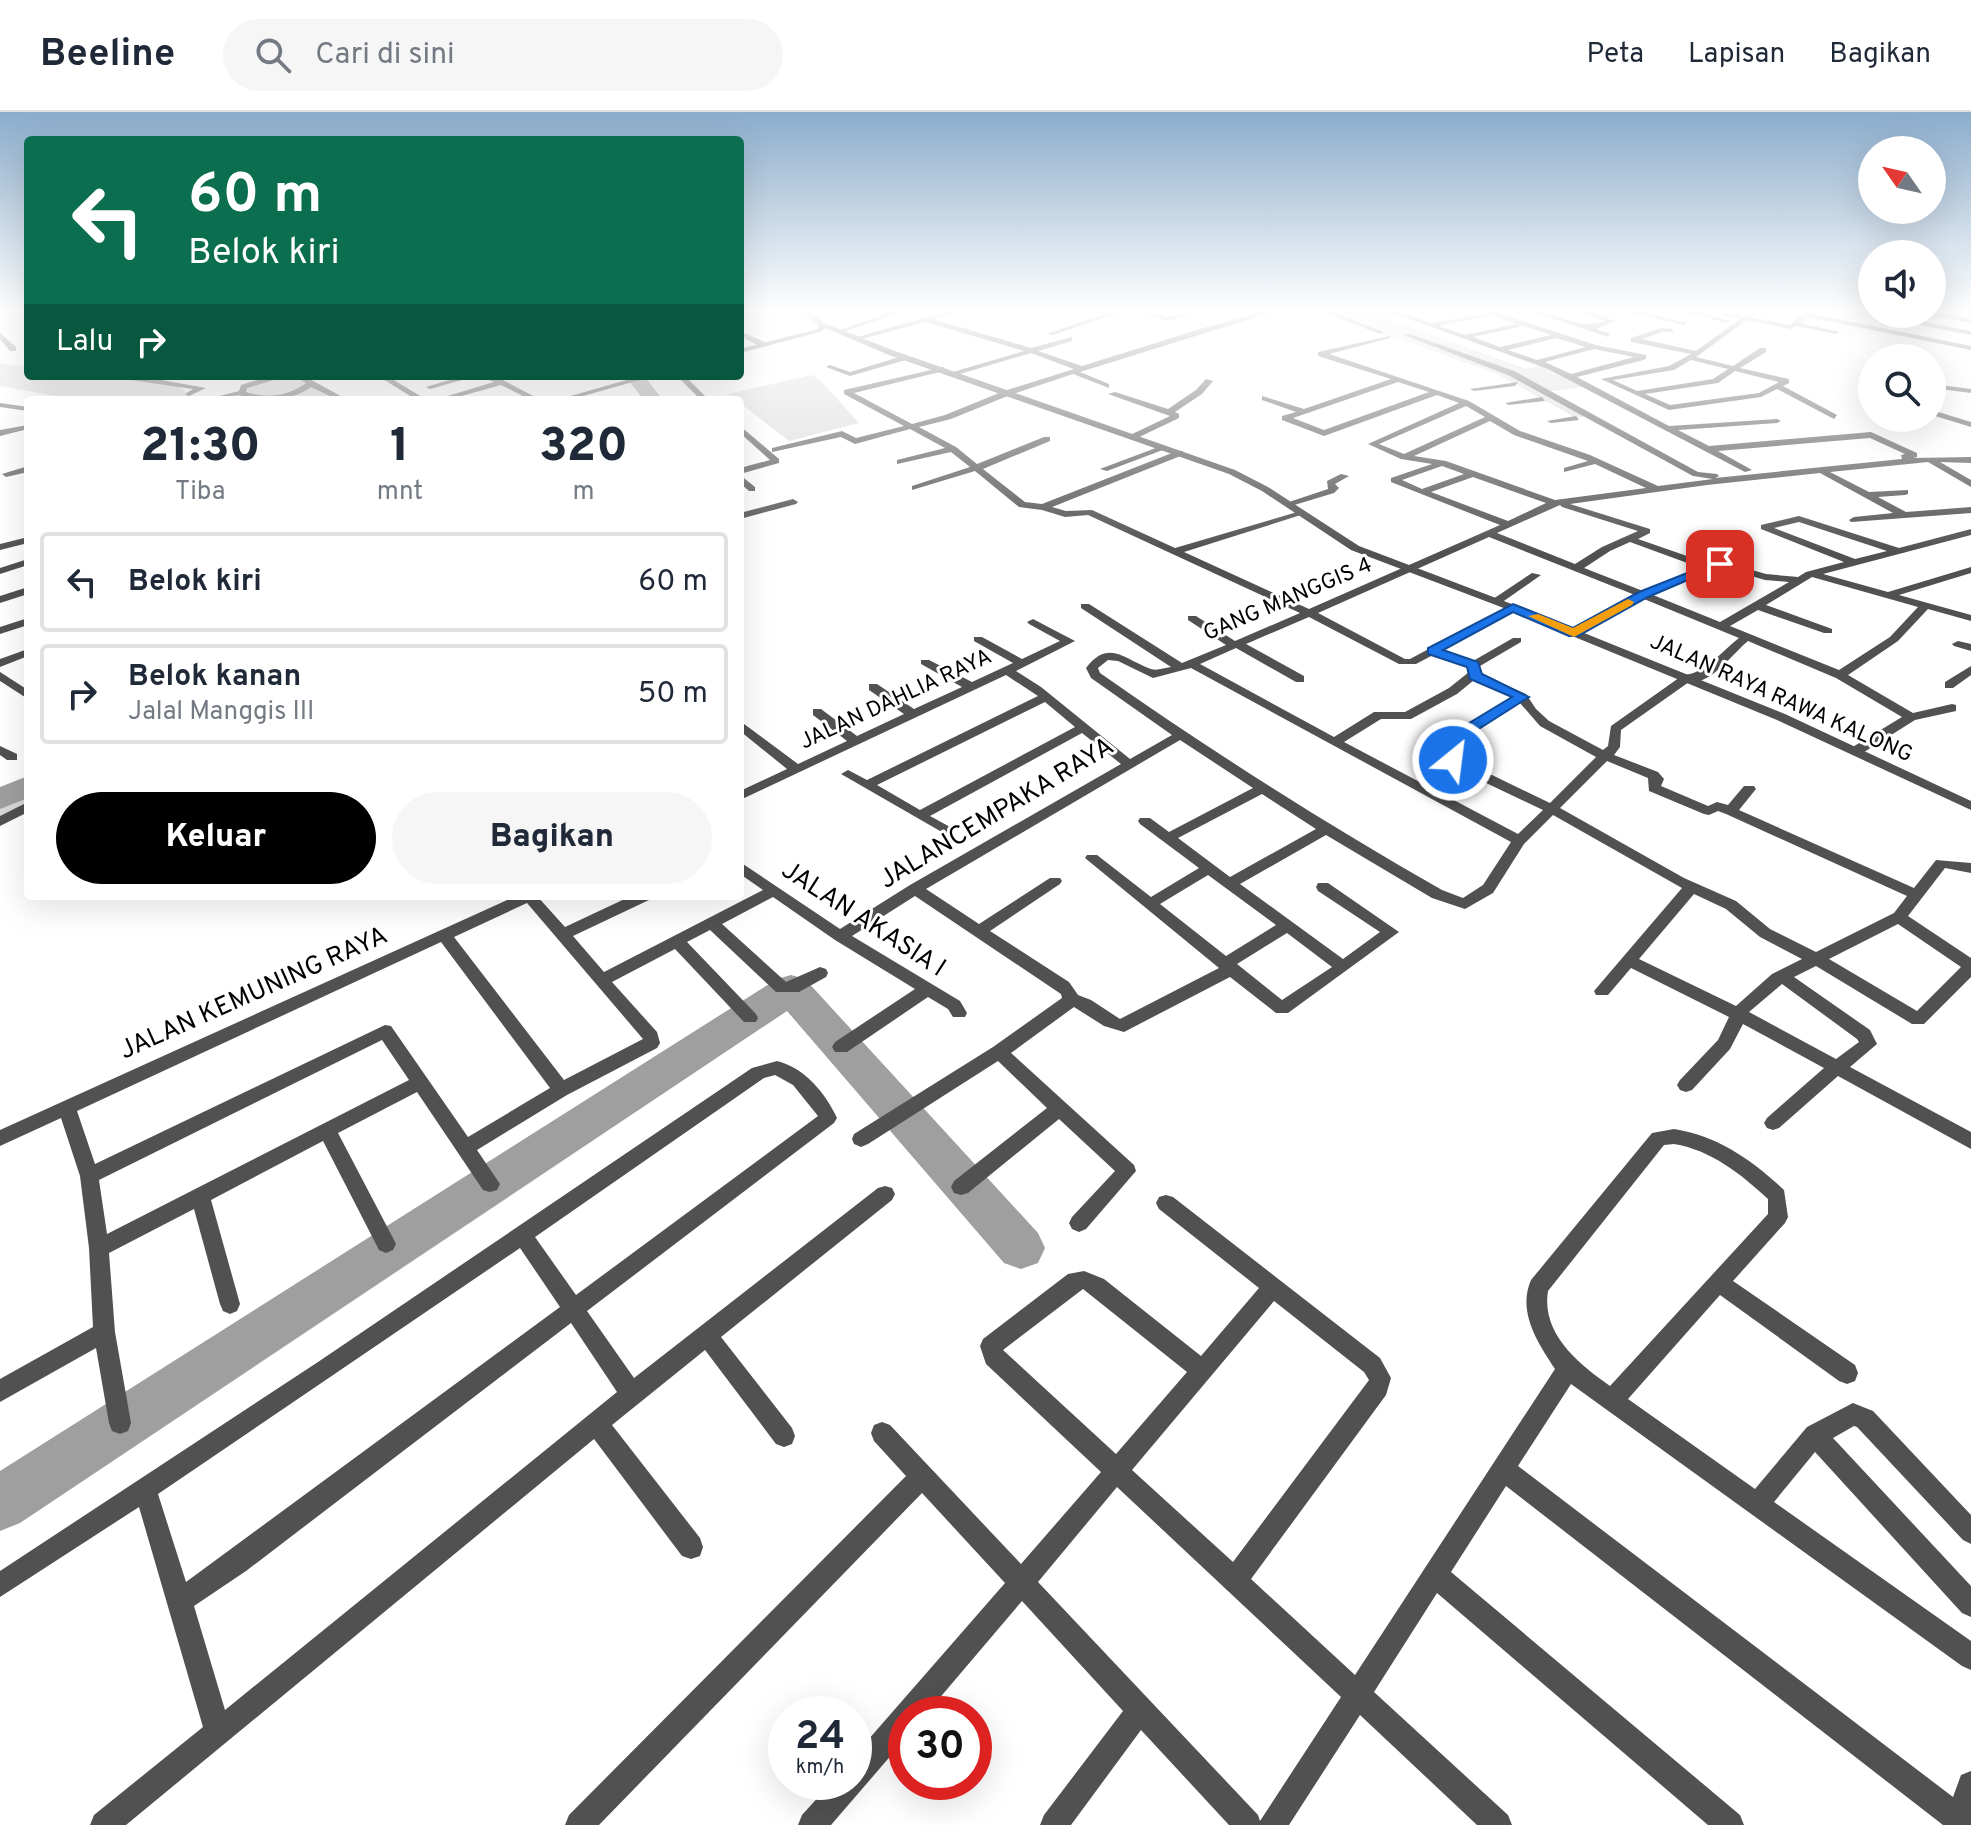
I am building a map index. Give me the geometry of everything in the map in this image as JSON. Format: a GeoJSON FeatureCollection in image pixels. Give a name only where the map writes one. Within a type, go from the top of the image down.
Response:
{"type":"FeatureCollection","features":[{"type":"Feature","properties":{"kind":"street"},"geometry":{"type":"LineString","coordinates":[[186,392],[192,396]]}},
{"type":"Feature","properties":{"kind":"street"},"geometry":{"type":"LineString","coordinates":[[189,394],[193,392]]}},
{"type":"Feature","properties":{"kind":"street"},"geometry":{"type":"LineString","coordinates":[[847,392],[953,449],[979,467],[1022,505]]}},
{"type":"Feature","properties":{"kind":"street","name":"JALAN RAYA RAWA KALONG"},"geometry":{"type":"LineString","coordinates":[[1004,392],[1255,482],[1291,503],[1331,536],[1690,679],[1856,751],[1971,806]]}},
{"type":"Feature","properties":{"kind":"street"},"geometry":{"type":"LineString","coordinates":[[775,450],[842,434],[855,441],[967,411],[1010,392]]}},
{"type":"Feature","properties":{"kind":"street"},"geometry":{"type":"LineString","coordinates":[[1169,412],[1199,392]]}},
{"type":"Feature","properties":{"kind":"street"},"geometry":{"type":"LineString","coordinates":[[1360,392],[1285,418],[1324,433],[1437,392]]}},
{"type":"Feature","properties":{"kind":"street"},"geometry":{"type":"LineString","coordinates":[[1529,392],[1696,474],[1711,476],[1914,455],[1871,435],[1708,449]]}},
{"type":"Feature","properties":{"kind":"street"},"geometry":{"type":"LineString","coordinates":[[1543,392],[1582,417]]}},
{"type":"Feature","properties":{"kind":"street"},"geometry":{"type":"LineString","coordinates":[[1598,392],[1748,470]]}},
{"type":"Feature","properties":{"kind":"street"},"geometry":{"type":"LineString","coordinates":[[1634,393],[1642,392]]}},
{"type":"Feature","properties":{"kind":"street"},"geometry":{"type":"LineString","coordinates":[[1761,395],[1766,392]]}},
{"type":"Feature","properties":{"kind":"street"},"geometry":{"type":"LineString","coordinates":[[1788,392],[1834,417]]}},
{"type":"Feature","properties":{"kind":"street"},"geometry":{"type":"LineString","coordinates":[[278,396],[295,393],[301,396]]}},
{"type":"Feature","properties":{"kind":"street"},"geometry":{"type":"LineString","coordinates":[[1439,393],[1466,403],[1517,433],[1596,461],[1657,489]]}},
{"type":"Feature","properties":{"kind":"street"},"geometry":{"type":"LineString","coordinates":[[1634,393],[1669,408],[1761,395],[1797,397]]}},
{"type":"Feature","properties":{"kind":"street"},"geometry":{"type":"LineString","coordinates":[[1112,394],[1176,416],[1133,437]]}},
{"type":"Feature","properties":{"kind":"street"},"geometry":{"type":"LineString","coordinates":[[238,396],[259,396]]}},
{"type":"Feature","properties":{"kind":"street"},"geometry":{"type":"LineString","coordinates":[[1265,398],[1302,411]]}},
{"type":"Feature","properties":{"kind":"street"},"geometry":{"type":"LineString","coordinates":[[1741,398],[1752,405]]}},
{"type":"Feature","properties":{"kind":"street"},"geometry":{"type":"LineString","coordinates":[[1509,403],[1542,399]]}},
{"type":"Feature","properties":{"kind":"street"},"geometry":{"type":"LineString","coordinates":[[1466,403],[1372,444],[1404,457],[1443,463],[1647,531],[1578,567]]}},
{"type":"Feature","properties":{"kind":"street"},"geometry":{"type":"LineString","coordinates":[[0,405],[24,408]]}},
{"type":"Feature","properties":{"kind":"street"},"geometry":{"type":"LineString","coordinates":[[1668,429],[1776,419],[1764,411]]}},
{"type":"Feature","properties":{"kind":"street"},"geometry":{"type":"LineString","coordinates":[[1551,421],[1582,417]]}},
{"type":"Feature","properties":{"kind":"street"},"geometry":{"type":"LineString","coordinates":[[1946,417],[1971,425]]}},
{"type":"Feature","properties":{"kind":"street"},"geometry":{"type":"LineString","coordinates":[[1404,457],[1490,418]]}},
{"type":"Feature","properties":{"kind":"street"},"geometry":{"type":"LineString","coordinates":[[0,433],[24,428]]}},
{"type":"Feature","properties":{"kind":"street"},"geometry":{"type":"LineString","coordinates":[[744,433],[776,461],[744,470]]}},
{"type":"Feature","properties":{"kind":"street"},"geometry":{"type":"LineString","coordinates":[[915,488],[979,467],[1047,439]]}},
{"type":"Feature","properties":{"kind":"street"},"geometry":{"type":"LineString","coordinates":[[1104,469],[1164,448]]}},
{"type":"Feature","properties":{"kind":"street"},"geometry":{"type":"LineString","coordinates":[[900,462],[953,449]]}},
{"type":"Feature","properties":{"kind":"street"},"geometry":{"type":"LineString","coordinates":[[1043,507],[1180,453]]}},
{"type":"Feature","properties":{"kind":"street"},"geometry":{"type":"LineString","coordinates":[[1930,459],[1971,484]]}},
{"type":"Feature","properties":{"kind":"street"},"geometry":{"type":"LineString","coordinates":[[1557,503],[1930,459],[1971,460]]}},
{"type":"Feature","properties":{"kind":"street"},"geometry":{"type":"LineString","coordinates":[[1567,470],[1596,461]]}},
{"type":"Feature","properties":{"kind":"street"},"geometry":{"type":"LineString","coordinates":[[1443,463],[1394,481],[1510,525]]}},
{"type":"Feature","properties":{"kind":"street"},"geometry":{"type":"LineString","coordinates":[[6,474],[24,470]]}},
{"type":"Feature","properties":{"kind":"street"},"geometry":{"type":"LineString","coordinates":[[1823,471],[1904,515]]}},
{"type":"Feature","properties":{"kind":"street"},"geometry":{"type":"LineString","coordinates":[[1422,492],[1472,474]]}},
{"type":"Feature","properties":{"kind":"street"},"geometry":{"type":"LineString","coordinates":[[1291,503],[1331,491],[1334,488],[1330,483],[1344,476]]}},
{"type":"Feature","properties":{"kind":"street"},"geometry":{"type":"LineString","coordinates":[[744,482],[752,489]]}},
{"type":"Feature","properties":{"kind":"street"},"geometry":{"type":"LineString","coordinates":[[1867,495],[1905,492]]}},
{"type":"Feature","properties":{"kind":"street"},"geometry":{"type":"LineString","coordinates":[[745,515],[793,502]]}},
{"type":"Feature","properties":{"kind":"street","name":"GANG MANGGIS 4"},"geometry":{"type":"LineString","coordinates":[[1186,666],[1557,503]]}},
{"type":"Feature","properties":{"kind":"street"},"geometry":{"type":"LineString","coordinates":[[1010,511],[1022,505],[1065,514],[1089,512],[1307,612],[1386,654],[1412,662],[1513,608]]}},
{"type":"Feature","properties":{"kind":"street"},"geometry":{"type":"LineString","coordinates":[[1854,520],[1971,510]]}},
{"type":"Feature","properties":{"kind":"street"},"geometry":{"type":"LineString","coordinates":[[1172,552],[1301,512]]}},
{"type":"Feature","properties":{"kind":"street"},"geometry":{"type":"LineString","coordinates":[[1853,562],[1764,527],[1799,519],[1897,550]]}},
{"type":"Feature","properties":{"kind":"street"},"geometry":{"type":"LineString","coordinates":[[1721,626],[1810,574],[1971,532]]}},
{"type":"Feature","properties":{"kind":"street"},"geometry":{"type":"LineString","coordinates":[[1491,534],[1840,675],[1911,717]]}},
{"type":"Feature","properties":{"kind":"street"},"geometry":{"type":"LineString","coordinates":[[1630,539],[1710,568]]}},
{"type":"Feature","properties":{"kind":"street"},"geometry":{"type":"LineString","coordinates":[[0,547],[24,541]]}},
{"type":"Feature","properties":{"kind":"street"},"geometry":{"type":"LineString","coordinates":[[0,571],[24,563]]}},
{"type":"Feature","properties":{"kind":"street"},"geometry":{"type":"LineString","coordinates":[[1574,633],[1643,595],[1720,564],[1765,577],[1797,580]]}},
{"type":"Feature","properties":{"kind":"street"},"geometry":{"type":"LineString","coordinates":[[1890,594],[1971,570]]}},
{"type":"Feature","properties":{"kind":"street"},"geometry":{"type":"LineString","coordinates":[[1810,574],[1971,618]]}},
{"type":"Feature","properties":{"kind":"street"},"geometry":{"type":"LineString","coordinates":[[1497,601],[1536,575]]}},
{"type":"Feature","properties":{"kind":"street"},"geometry":{"type":"LineString","coordinates":[[0,600],[24,591]]}},
{"type":"Feature","properties":{"kind":"street"},"geometry":{"type":"LineString","coordinates":[[1840,675],[1894,639],[1926,605]]}},
{"type":"Feature","properties":{"kind":"street"},"geometry":{"type":"LineString","coordinates":[[1085,606],[1186,666],[1336,742],[1519,841]]}},
{"type":"Feature","properties":{"kind":"street"},"geometry":{"type":"LineString","coordinates":[[1757,606],[1828,631]]}},
{"type":"Feature","properties":{"kind":"street"},"geometry":{"type":"LineString","coordinates":[[1192,618],[1300,679]]}},
{"type":"Feature","properties":{"kind":"street"},"geometry":{"type":"LineString","coordinates":[[0,631],[24,622]]}},
{"type":"Feature","properties":{"kind":"street","name":"JALAN DAHLIA RAYA"},"geometry":{"type":"LineString","coordinates":[[744,794],[1069,641],[1033,622]]}},
{"type":"Feature","properties":{"kind":"street"},"geometry":{"type":"LineString","coordinates":[[1186,666],[1153,674],[1127,659],[1112,656],[1096,661],[1092,668],[1095,675],[1179,736],[1198,744],[1260,790],[1437,894],[1465,904],[1488,889],[1519,841],[1616,742],[1615,729],[1690,679],[1711,672],[1727,652],[1747,637]]}},
{"type":"Feature","properties":{"kind":"street"},"geometry":{"type":"LineString","coordinates":[[978,639],[1021,663]]}},
{"type":"Feature","properties":{"kind":"street"},"geometry":{"type":"LineString","coordinates":[[1336,742],[1378,715],[1407,716],[1453,691],[1475,668],[1517,640]]}},
{"type":"Feature","properties":{"kind":"street"},"geometry":{"type":"LineString","coordinates":[[1958,644],[1971,648]]}},
{"type":"Feature","properties":{"kind":"street"},"geometry":{"type":"LineString","coordinates":[[1432,651],[1475,668]]}},
{"type":"Feature","properties":{"kind":"street"},"geometry":{"type":"LineString","coordinates":[[0,663],[24,654]]}},
{"type":"Feature","properties":{"kind":"street"},"geometry":{"type":"LineString","coordinates":[[925,662],[972,687]]}},
{"type":"Feature","properties":{"kind":"street"},"geometry":{"type":"LineString","coordinates":[[1475,668],[1475,676],[1522,697],[1528,710],[1544,726],[1656,777],[1653,785],[1658,790],[1709,811],[1717,806],[1731,811],[1917,895]]}},
{"type":"Feature","properties":{"kind":"street"},"geometry":{"type":"LineString","coordinates":[[1007,670],[1046,697],[1129,764]]}},
{"type":"Feature","properties":{"kind":"street"},"geometry":{"type":"LineString","coordinates":[[1949,685],[1971,670]]}},
{"type":"Feature","properties":{"kind":"street"},"geometry":{"type":"LineString","coordinates":[[0,676],[24,692]]}},
{"type":"Feature","properties":{"kind":"street"},"geometry":{"type":"LineString","coordinates":[[873,687],[913,714]]}},
{"type":"Feature","properties":{"kind":"street"},"geometry":{"type":"LineString","coordinates":[[867,785],[1046,697]]}},
{"type":"Feature","properties":{"kind":"street"},"geometry":{"type":"LineString","coordinates":[[1453,760],[1464,744],[1462,737],[1466,731],[1522,697]]}},
{"type":"Feature","properties":{"kind":"street"},"geometry":{"type":"LineString","coordinates":[[1856,751],[1911,717],[1952,708]]}},
{"type":"Feature","properties":{"kind":"street"},"geometry":{"type":"LineString","coordinates":[[817,712],[856,741]]}},
{"type":"Feature","properties":{"kind":"street"},"geometry":{"type":"LineString","coordinates":[[744,728],[796,769]]}},
{"type":"Feature","properties":{"kind":"street"},"geometry":{"type":"LineString","coordinates":[[921,815],[1082,728]]}},
{"type":"Feature","properties":{"kind":"street","name":"JALANCEMPAKA RAYA"},"geometry":{"type":"LineString","coordinates":[[840,936],[1179,736]]}},
{"type":"Feature","properties":{"kind":"street"},"geometry":{"type":"LineString","coordinates":[[848,774],[947,831]]}},
{"type":"Feature","properties":{"kind":"street"},"geometry":{"type":"LineString","coordinates":[[1487,778],[1552,809],[1691,888],[1731,905],[1765,933],[1818,960],[1918,1020],[1970,968],[1965,961],[1899,917]]}},
{"type":"Feature","properties":{"kind":"street"},"geometry":{"type":"LineString","coordinates":[[1731,811],[1749,789]]}},
{"type":"Feature","properties":{"kind":"street"},"geometry":{"type":"LineString","coordinates":[[1168,838],[1260,790]]}},
{"type":"Feature","properties":{"kind":"street"},"geometry":{"type":"LineString","coordinates":[[0,822],[24,808]]}},
{"type":"Feature","properties":{"kind":"street"},"geometry":{"type":"LineString","coordinates":[[1145,821],[1343,967]]}},
{"type":"Feature","properties":{"kind":"street"},"geometry":{"type":"LineString","coordinates":[[1229,884],[1324,830]]}},
{"type":"Feature","properties":{"kind":"street"},"geometry":{"type":"LineString","coordinates":[[1092,858],[1282,1009],[1391,932],[1323,887]]}},
{"type":"Feature","properties":{"kind":"street"},"geometry":{"type":"LineString","coordinates":[[1686,1085],[1724,1044],[1739,1014],[1782,976],[1899,917],[1941,863],[1971,868]]}},
{"type":"Feature","properties":{"kind":"street"},"geometry":{"type":"LineString","coordinates":[[1150,904],[1207,869]]}},
{"type":"Feature","properties":{"kind":"street","name":"JALAN AKASIA I"},"geometry":{"type":"LineString","coordinates":[[744,870],[840,936],[954,1005],[959,1013]]}},
{"type":"Feature","properties":{"kind":"street"},"geometry":{"type":"LineString","coordinates":[[979,931],[1055,881]]}},
{"type":"Feature","properties":{"kind":"street"},"geometry":{"type":"LineString","coordinates":[[1602,991],[1691,888]]}},
{"type":"Feature","properties":{"kind":"street"},"geometry":{"type":"LineString","coordinates":[[915,889],[1063,986],[1071,1000]]}},
{"type":"Feature","properties":{"kind":"street"},"geometry":{"type":"LineString","coordinates":[[600,981],[773,891]]}},
{"type":"Feature","properties":{"kind":"street","name":"JALAN KEMUNING RAYA"},"geometry":{"type":"LineString","coordinates":[[0,1138],[521,900]]}},
{"type":"Feature","properties":{"kind":"street"},"geometry":{"type":"LineString","coordinates":[[464,1149],[561,1090],[651,1043],[651,1037],[532,900]]}},
{"type":"Feature","properties":{"kind":"street"},"geometry":{"type":"LineString","coordinates":[[562,935],[636,900]]}},
{"type":"Feature","properties":{"kind":"street"},"geometry":{"type":"LineString","coordinates":[[712,923],[782,988],[793,988],[820,973]]}},
{"type":"Feature","properties":{"kind":"street"},"geometry":{"type":"LineString","coordinates":[[861,1139],[999,1052],[1071,1000],[1082,1001],[1115,1025],[1124,1026],[1228,967],[1285,927]]}},
{"type":"Feature","properties":{"kind":"street"},"geometry":{"type":"LineString","coordinates":[[445,936],[561,1090]]}},
{"type":"Feature","properties":{"kind":"street"},"geometry":{"type":"LineString","coordinates":[[677,941],[750,1018]]}},
{"type":"Feature","properties":{"kind":"street"},"geometry":{"type":"LineString","coordinates":[[1628,960],[1739,1014],[1971,1141]]}},
{"type":"Feature","properties":{"kind":"street"},"geometry":{"type":"LineString","coordinates":[[1773,1123],[1868,1044],[1868,1040],[1782,976]]}},
{"type":"Feature","properties":{"kind":"street"},"geometry":{"type":"LineString","coordinates":[[841,1047],[926,990]]}},
{"type":"Feature","properties":{"kind":"street"},"geometry":{"type":"LineString","coordinates":[[89,1176],[385,1031],[490,1184]]}},
{"type":"Feature","properties":{"kind":"street"},"geometry":{"type":"LineString","coordinates":[[999,1052],[1127,1171],[1079,1223]]}},
{"type":"Feature","properties":{"kind":"street"},"geometry":{"type":"LineString","coordinates":[[0,1585],[523,1236],[758,1073],[776,1067],[788,1072],[825,1109],[828,1118],[250,1553],[180,1601]]}},
{"type":"Feature","properties":{"kind":"street"},"geometry":{"type":"LineString","coordinates":[[99,1248],[419,1083]]}},
{"type":"Feature","properties":{"kind":"street"},"geometry":{"type":"LineString","coordinates":[[67,1107],[89,1176],[99,1248],[104,1332],[120,1423]]}},
{"type":"Feature","properties":{"kind":"street"},"geometry":{"type":"LineString","coordinates":[[961,1187],[1060,1108]]}},
{"type":"Feature","properties":{"kind":"street"},"geometry":{"type":"LineString","coordinates":[[327,1130],[386,1244]]}},
{"type":"Feature","properties":{"kind":"street"},"geometry":{"type":"LineString","coordinates":[[1611,1401],[1778,1217],[1777,1196],[1763,1182],[1692,1137],[1671,1135],[1659,1138],[1538,1287],[1534,1302],[1538,1319],[1568,1369],[1611,1401],[1971,1657]]}},
{"type":"Feature","properties":{"kind":"street"},"geometry":{"type":"LineString","coordinates":[[104,1825],[632,1394],[885,1194]]}},
{"type":"Feature","properties":{"kind":"street"},"geometry":{"type":"LineString","coordinates":[[200,1196],[230,1304]]}},
{"type":"Feature","properties":{"kind":"street"},"geometry":{"type":"LineString","coordinates":[[1166,1203],[1372,1365],[1380,1378],[1378,1387],[1235,1580]]}},
{"type":"Feature","properties":{"kind":"street"},"geometry":{"type":"LineString","coordinates":[[523,1236],[632,1394]]}},
{"type":"Feature","properties":{"kind":"street"},"geometry":{"type":"LineString","coordinates":[[1202,1370],[1097,1286],[1084,1280],[1075,1281],[995,1342],[991,1351],[1116,1472],[1498,1825]]}},
{"type":"Feature","properties":{"kind":"street"},"geometry":{"type":"LineString","coordinates":[[1718,1282],[1847,1373]]}},
{"type":"Feature","properties":{"kind":"street"},"geometry":{"type":"LineString","coordinates":[[925,1696],[1273,1287]]}},
{"type":"Feature","properties":{"kind":"street"},"geometry":{"type":"LineString","coordinates":[[0,1391],[104,1332]]}},
{"type":"Feature","properties":{"kind":"street"},"geometry":{"type":"LineString","coordinates":[[707,1336],[784,1436]]}},
{"type":"Feature","properties":{"kind":"street"},"geometry":{"type":"LineString","coordinates":[[1273,1825],[1568,1369]]}},
{"type":"Feature","properties":{"kind":"street"},"geometry":{"type":"LineString","coordinates":[[1757,1505],[1815,1435],[1849,1414],[1865,1419],[1971,1532]]}},
{"type":"Feature","properties":{"kind":"street"},"geometry":{"type":"LineString","coordinates":[[597,1424],[691,1547]]}},
{"type":"Feature","properties":{"kind":"street"},"geometry":{"type":"LineString","coordinates":[[882,1433],[1248,1825]]}},
{"type":"Feature","properties":{"kind":"street"},"geometry":{"type":"LineString","coordinates":[[1815,1435],[1971,1604]]}},
{"type":"Feature","properties":{"kind":"street"},"geometry":{"type":"LineString","coordinates":[[1503,1469],[1958,1822],[1971,1785]]}},
{"type":"Feature","properties":{"kind":"street"},"geometry":{"type":"LineString","coordinates":[[579,1825],[922,1476]]}},
{"type":"Feature","properties":{"kind":"street"},"geometry":{"type":"LineString","coordinates":[[145,1490],[218,1733]]}},
{"type":"Feature","properties":{"kind":"street"},"geometry":{"type":"LineString","coordinates":[[1435,1575],[1730,1825]]}},
{"type":"Feature","properties":{"kind":"street"},"geometry":{"type":"LineString","coordinates":[[1054,1825],[1140,1710]]}},
{"type":"Feature","properties":{"kind":"street"},"geometry":{"type":"LineString","coordinates":[[872,1757],[888,1739]]}},
{"type":"Feature","properties":{"kind":"street"},"geometry":{"type":"LineString","coordinates":[[812,1825],[834,1800]]}},
{"type":"Feature","properties":{"kind":"shaded area"},"geometry":{"type":"Polygon","coordinates":[[[34,392],[186,392],[192,396],[56,396],[34,392]]]}},
{"type":"Feature","properties":{"kind":"shaded area"},"geometry":{"type":"Polygon","coordinates":[[[243,392],[329,392],[336,396],[279,396],[246,396],[243,392]]]}},
{"type":"Feature","properties":{"kind":"shaded area"},"geometry":{"type":"Polygon","coordinates":[[[831,392],[859,423],[789,441],[744,406],[744,396],[727,394],[831,392]]]}},
{"type":"Feature","properties":{"kind":"shaded area"},"geometry":{"type":"Polygon","coordinates":[[[1529,392],[1547,392],[1588,416],[1576,418],[1529,392]]]}},
{"type":"Feature","properties":{"kind":"shaded area"},"geometry":{"type":"Polygon","coordinates":[[[24,780],[24,808],[0,822],[0,792],[24,780]]]}},
{"type":"Feature","properties":{"kind":"waterway"},"geometry":{"type":"LineString","coordinates":[[647,392],[651,396]]}},
{"type":"Feature","properties":{"kind":"waterway"},"geometry":{"type":"LineString","coordinates":[[0,799],[24,788]]}},
{"type":"Feature","properties":{"kind":"waterway"},"geometry":{"type":"LineString","coordinates":[[0,1503],[791,989],[1021,1248]]}},
{"type":"Feature","properties":{"kind":"slow traffic"},"geometry":{"type":"LineString","coordinates":[[1534,616],[1574,633],[1628,602]]}},
{"type":"Feature","properties":{"kind":"route"},"geometry":{"type":"LineString","coordinates":[[1453,760],[1464,744],[1462,737],[1466,731],[1522,697],[1475,676],[1474,665],[1432,651],[1513,608],[1574,633],[1643,595],[1720,564]]}}]}
